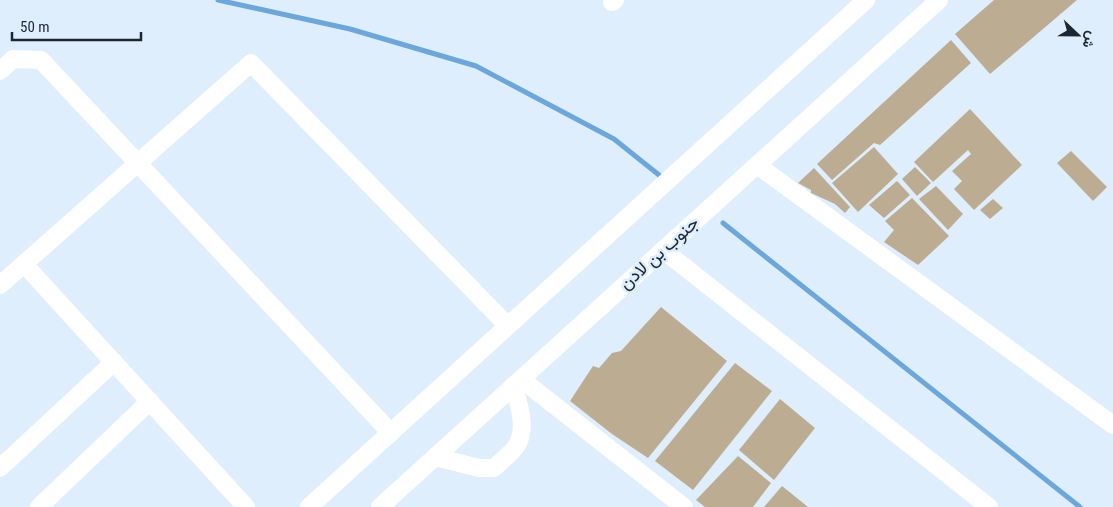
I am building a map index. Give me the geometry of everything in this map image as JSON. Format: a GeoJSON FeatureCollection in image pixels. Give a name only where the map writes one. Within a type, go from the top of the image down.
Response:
{"type":"FeatureCollection","features":[{"type":"Feature","properties":{"kind":"street"},"geometry":{"type":"LineString","coordinates":[[309,507],[866,0]]}},
{"type":"Feature","properties":{"kind":"street","name":"جنوب بن لادن"},"geometry":{"type":"LineString","coordinates":[[380,507],[939,0]]}},
{"type":"Feature","properties":{"kind":"street"},"geometry":{"type":"LineString","coordinates":[[0,71],[13,59],[41,60],[391,433]]}},
{"type":"Feature","properties":{"kind":"street"},"geometry":{"type":"LineString","coordinates":[[0,285],[251,63],[508,326]]}},
{"type":"Feature","properties":{"kind":"street"},"geometry":{"type":"LineString","coordinates":[[757,165],[1113,424]]}},
{"type":"Feature","properties":{"kind":"street"},"geometry":{"type":"LineString","coordinates":[[663,250],[989,507]]}},
{"type":"Feature","properties":{"kind":"street"},"geometry":{"type":"LineString","coordinates":[[24,264],[246,507]]}},
{"type":"Feature","properties":{"kind":"street"},"geometry":{"type":"LineString","coordinates":[[0,468],[114,362]]}},
{"type":"Feature","properties":{"kind":"street"},"geometry":{"type":"LineString","coordinates":[[435,457],[480,468],[494,468],[517,445],[522,430],[517,383]]}},
{"type":"Feature","properties":{"kind":"street"},"geometry":{"type":"LineString","coordinates":[[517,383],[683,507]]}},
{"type":"Feature","properties":{"kind":"street"},"geometry":{"type":"LineString","coordinates":[[39,507],[150,401]]}},
{"type":"Feature","properties":{"kind":"building"},"geometry":{"type":"Polygon","coordinates":[[[994,0],[1077,0],[990,74],[955,34],[994,0]]]}},
{"type":"Feature","properties":{"kind":"building"},"geometry":{"type":"Polygon","coordinates":[[[951,40],[971,63],[880,145],[874,143],[832,180],[817,164],[951,40]]]}},
{"type":"Feature","properties":{"kind":"building"},"geometry":{"type":"Polygon","coordinates":[[[970,109],[1022,165],[974,210],[954,189],[962,181],[952,171],[971,154],[968,150],[933,182],[914,162],[970,109]]]}},
{"type":"Feature","properties":{"kind":"building"},"geometry":{"type":"Polygon","coordinates":[[[874,147],[898,174],[858,212],[832,183],[874,147]]]}},
{"type":"Feature","properties":{"kind":"building"},"geometry":{"type":"Polygon","coordinates":[[[1071,151],[1107,187],[1093,201],[1057,163],[1071,151]]]}},
{"type":"Feature","properties":{"kind":"building"},"geometry":{"type":"Polygon","coordinates":[[[915,167],[931,183],[917,196],[902,179],[915,167]]]}},
{"type":"Feature","properties":{"kind":"building"},"geometry":{"type":"Polygon","coordinates":[[[814,168],[850,207],[845,213],[835,204],[811,193],[811,190],[798,183],[814,168]]]}},
{"type":"Feature","properties":{"kind":"building"},"geometry":{"type":"Polygon","coordinates":[[[897,181],[910,195],[884,218],[869,205],[897,181]]]}},
{"type":"Feature","properties":{"kind":"building"},"geometry":{"type":"Polygon","coordinates":[[[936,186],[963,214],[948,230],[919,199],[936,186]]]}},
{"type":"Feature","properties":{"kind":"building"},"geometry":{"type":"Polygon","coordinates":[[[912,198],[949,236],[918,265],[884,242],[894,230],[885,221],[912,198]]]}},
{"type":"Feature","properties":{"kind":"building"},"geometry":{"type":"Polygon","coordinates":[[[993,199],[1003,208],[990,219],[980,210],[993,199]]]}},
{"type":"Feature","properties":{"kind":"building"},"geometry":{"type":"Polygon","coordinates":[[[661,307],[727,361],[648,458],[612,434],[570,401],[593,366],[599,368],[612,353],[621,351],[661,307]]]}},
{"type":"Feature","properties":{"kind":"building"},"geometry":{"type":"Polygon","coordinates":[[[735,363],[772,391],[693,490],[655,461],[735,363]]]}},
{"type":"Feature","properties":{"kind":"building"},"geometry":{"type":"Polygon","coordinates":[[[780,399],[815,428],[774,480],[739,450],[780,399]]]}},
{"type":"Feature","properties":{"kind":"building"},"geometry":{"type":"Polygon","coordinates":[[[738,456],[771,483],[753,507],[705,507],[696,500],[738,456]]]}},
{"type":"Feature","properties":{"kind":"building"},"geometry":{"type":"Polygon","coordinates":[[[782,486],[808,507],[764,507],[782,486]]]}},
{"type":"Feature","properties":{"kind":"waterway"},"geometry":{"type":"LineString","coordinates":[[218,0],[350,29],[476,66],[614,139],[659,175]]}},
{"type":"Feature","properties":{"kind":"waterway"},"geometry":{"type":"LineString","coordinates":[[723,223],[1080,507]]}}]}
